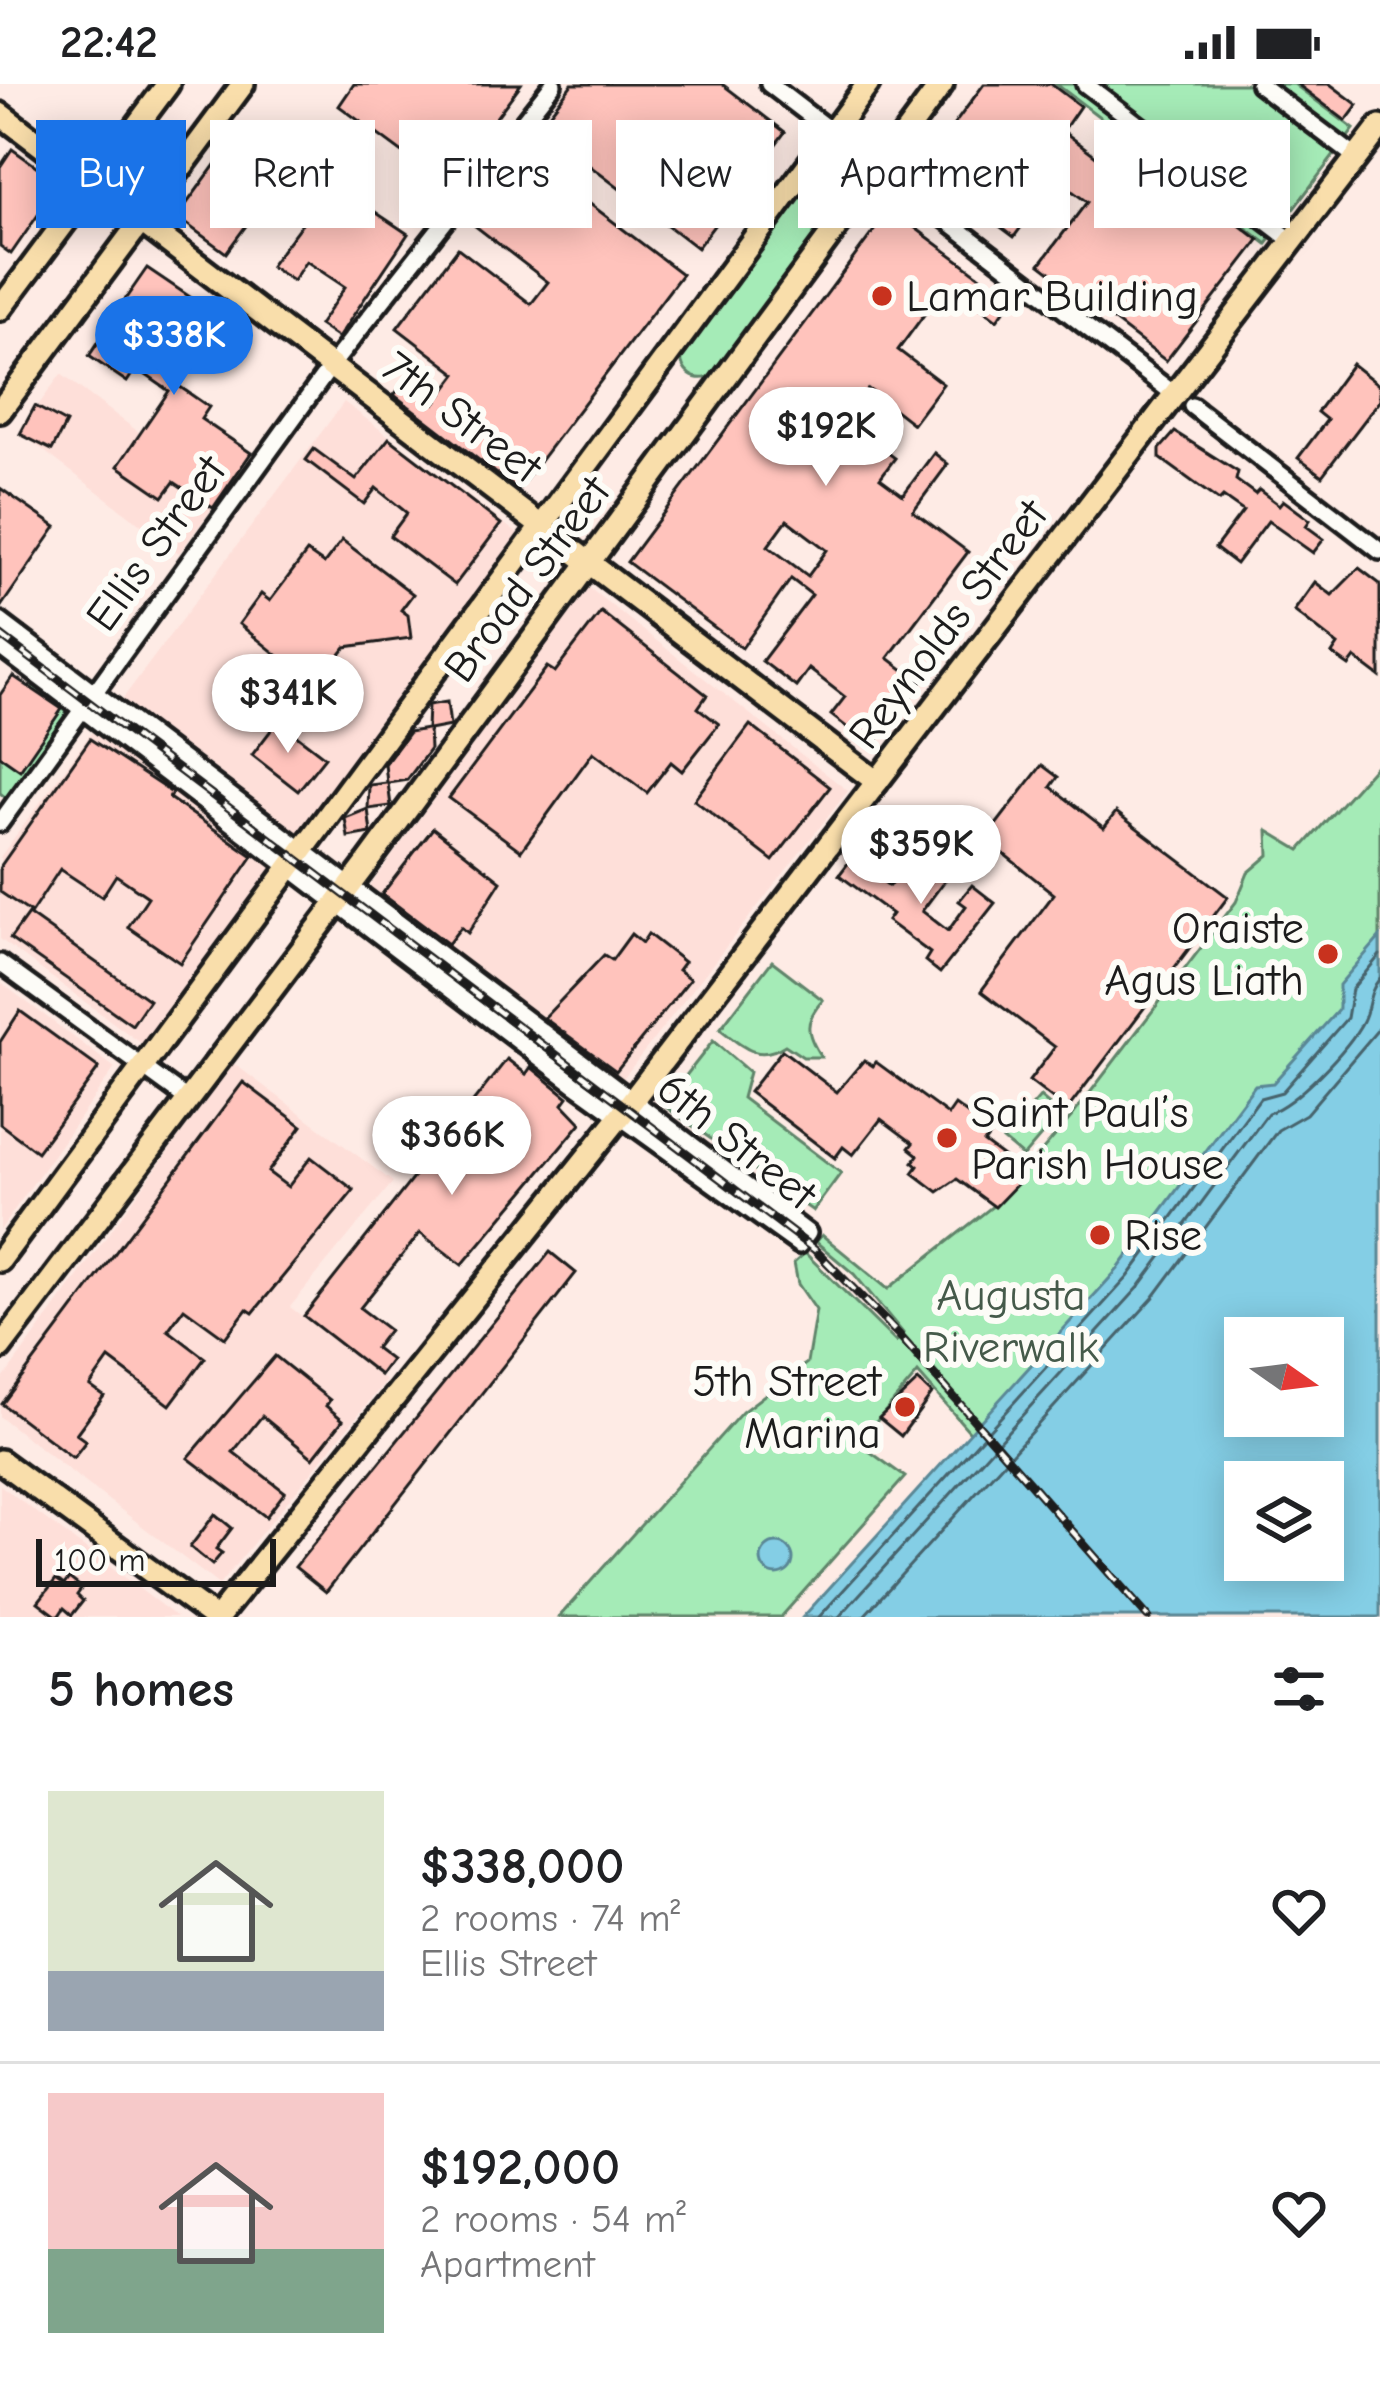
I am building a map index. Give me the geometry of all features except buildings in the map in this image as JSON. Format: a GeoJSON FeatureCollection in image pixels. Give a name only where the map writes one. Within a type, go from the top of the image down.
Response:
{"type":"FeatureCollection","features":[{"type":"Feature","properties":{"kind":"main road"},"geometry":{"type":"LineString","coordinates":[[141,120],[168,84]]}},
{"type":"Feature","properties":{"kind":"main road"},"geometry":{"type":"LineString","coordinates":[[186,161],[243,84]]}},
{"type":"Feature","properties":{"kind":"main road","name":"Broad Street"},"geometry":{"type":"LineString","coordinates":[[841,120],[868,84]]}},
{"type":"Feature","properties":{"kind":"main road","name":"Broad Street"},"geometry":{"type":"LineString","coordinates":[[916,120],[942,84]]}},
{"type":"Feature","properties":{"kind":"main road","name":"7th Street"},"geometry":{"type":"LineString","coordinates":[[0,114],[36,141]]}},
{"type":"Feature","properties":{"kind":"main road","name":"Reynolds Street"},"geometry":{"type":"LineString","coordinates":[[216,1617],[626,1108],[877,782],[1183,400],[1292,242],[1380,127]]}},
{"type":"Feature","properties":{"kind":"main road","name":"Broad Street"},"geometry":{"type":"LineString","coordinates":[[0,1260],[798,178]]}},
{"type":"Feature","properties":{"kind":"main road"},"geometry":{"type":"LineString","coordinates":[[0,309],[61,228]]}},
{"type":"Feature","properties":{"kind":"main road"},"geometry":{"type":"LineString","coordinates":[[0,411],[136,228]]}},
{"type":"Feature","properties":{"kind":"main road","name":"7th Street"},"geometry":{"type":"LineString","coordinates":[[150,228],[877,782]]}},
{"type":"Feature","properties":{"kind":"main road","name":"Broad Street"},"geometry":{"type":"LineString","coordinates":[[0,1348],[836,228]]}},
{"type":"Feature","properties":{"kind":"main road"},"geometry":{"type":"LineString","coordinates":[[0,1461],[216,1617]]}},
{"type":"Feature","properties":{"kind":"street","name":"Ellis Street"},"geometry":{"type":"LineString","coordinates":[[0,823],[331,366],[553,84]]}},
{"type":"Feature","properties":{"kind":"street"},"geometry":{"type":"LineString","coordinates":[[769,84],[816,120]]}},
{"type":"Feature","properties":{"kind":"street"},"geometry":{"type":"LineString","coordinates":[[1085,84],[1292,242]]}},
{"type":"Feature","properties":{"kind":"street"},"geometry":{"type":"LineString","coordinates":[[1259,84],[1357,158]]}},
{"type":"Feature","properties":{"kind":"street"},"geometry":{"type":"LineString","coordinates":[[957,228],[1380,551]]}},
{"type":"Feature","properties":{"kind":"street","name":"6th Street"},"geometry":{"type":"LineString","coordinates":[[0,621],[93,691],[295,859]]}},
{"type":"Feature","properties":{"kind":"street","name":"6th Street"},"geometry":{"type":"LineString","coordinates":[[0,647],[295,859],[803,1239]]}},
{"type":"Feature","properties":{"kind":"street"},"geometry":{"type":"LineString","coordinates":[[0,963],[187,1099]]}},
{"type":"Feature","properties":{"kind":"shaded area"},"geometry":{"type":"Polygon","coordinates":[[[61,374],[140,433],[156,412],[238,474],[179,553],[19,432],[61,374]]]}},
{"type":"Feature","properties":{"kind":"shaded area"},"geometry":{"type":"Polygon","coordinates":[[[344,402],[518,534],[302,836],[121,701],[344,402]]]}},
{"type":"Feature","properties":{"kind":"shaded area"},"geometry":{"type":"Polygon","coordinates":[[[588,587],[848,791],[621,1081],[366,892],[588,587]]]}},
{"type":"Feature","properties":{"kind":"shaded area"},"geometry":{"type":"Polygon","coordinates":[[[92,732],[273,866],[142,1044],[0,939],[0,857],[92,732]]]}},
{"type":"Feature","properties":{"kind":"shaded area"},"geometry":{"type":"Polygon","coordinates":[[[0,982],[115,1068],[0,1230],[0,982]]]}},
{"type":"Feature","properties":{"kind":"shaded area"},"geometry":{"type":"Polygon","coordinates":[[[233,1063],[393,1182],[290,1307],[386,1381],[219,1585],[0,1417],[0,1383],[233,1063]]]}},
{"type":"Feature","properties":{"kind":"shaded area"},"geometry":{"type":"Polygon","coordinates":[[[0,1485],[177,1617],[0,1617],[0,1485]]]}},
{"type":"Feature","properties":{"kind":"green space"},"geometry":{"type":"Polygon","coordinates":[[[1056,84],[1294,84],[1354,129],[1290,214],[1290,120],[1103,120],[1056,84]]]}},
{"type":"Feature","properties":{"kind":"green space"},"geometry":{"type":"Polygon","coordinates":[[[798,194],[798,228],[825,228],[716,374],[690,375],[683,365],[682,350],[798,194]]]}},
{"type":"Feature","properties":{"kind":"green space"},"geometry":{"type":"Polygon","coordinates":[[[1246,228],[1279,228],[1267,244],[1246,228]]]}},
{"type":"Feature","properties":{"kind":"green space"},"geometry":{"type":"Polygon","coordinates":[[[34,685],[68,713],[6,798],[0,793],[0,734],[34,685]]]}},
{"type":"Feature","properties":{"kind":"green space","name":"Augusta Riverwalk"},"geometry":{"type":"Polygon","coordinates":[[[1380,761],[1380,1035],[1011,1479],[918,1373],[858,1443],[905,1477],[781,1617],[559,1617],[742,1412],[807,1363],[816,1310],[798,1284],[794,1263],[805,1253],[896,1342],[903,1333],[854,1274],[816,1242],[822,1235],[888,1289],[998,1202],[1073,1115],[1236,902],[1248,873],[1269,855],[1268,831],[1300,850],[1380,761]]]}},
{"type":"Feature","properties":{"kind":"green space"},"geometry":{"type":"Polygon","coordinates":[[[772,961],[823,1000],[809,1027],[821,1057],[803,1057],[785,1045],[759,1053],[720,1029],[772,961]]]}},
{"type":"Feature","properties":{"kind":"green space"},"geometry":{"type":"Polygon","coordinates":[[[713,1041],[749,1072],[742,1098],[841,1173],[813,1211],[663,1105],[713,1041]]]}},
{"type":"Feature","properties":{"kind":"green space"},"geometry":{"type":"Polygon","coordinates":[[[1040,1097],[1060,1114],[1023,1157],[1003,1140],[1040,1097]]]}},
{"type":"Feature","properties":{"kind":"water"},"geometry":{"type":"Polygon","coordinates":[[[1380,937],[1380,1617],[803,1617],[1118,1269],[1255,1085],[1273,1083],[1339,1009],[1339,985],[1380,937]]]}},
{"type":"Feature","properties":{"kind":"water"},"geometry":{"type":"Polygon","coordinates":[[[777,1543],[788,1548],[793,1559],[788,1570],[777,1575],[766,1570],[761,1559],[766,1548],[777,1543]]]}},
{"type":"Feature","properties":{"kind":"railway"},"geometry":{"type":"LineString","coordinates":[[0,635],[815,1250],[899,1335],[1148,1617]]}},
{"type":"Feature","properties":{"kind":"place","name":"Lamar Building"},"geometry":{"type":"Point","coordinates":[882,296]}},
{"type":"Feature","properties":{"kind":"place","name":"Oraiste Agus Liath"},"geometry":{"type":"Point","coordinates":[1328,954]}},
{"type":"Feature","properties":{"kind":"place","name":"Saint Paul’s Parish House"},"geometry":{"type":"Point","coordinates":[947,1138]}},
{"type":"Feature","properties":{"kind":"place","name":"Rise"},"geometry":{"type":"Point","coordinates":[1100,1235]}},
{"type":"Feature","properties":{"kind":"place","name":"5th Street Marina"},"geometry":{"type":"Point","coordinates":[905,1407]}}]}
